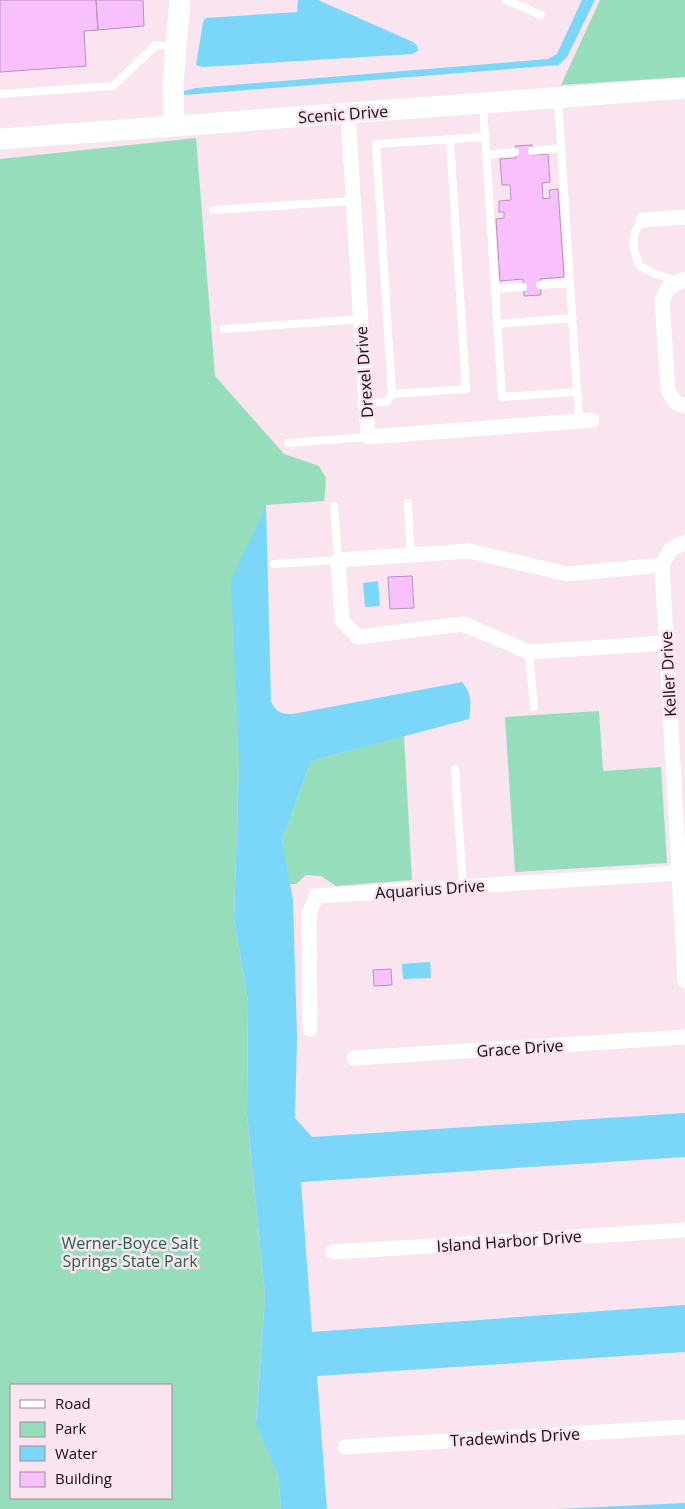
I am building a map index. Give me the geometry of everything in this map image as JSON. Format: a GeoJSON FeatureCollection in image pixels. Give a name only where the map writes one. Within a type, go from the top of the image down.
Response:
{"type":"FeatureCollection","features":[{"type":"Feature","properties":{"kind":"street"},"geometry":{"type":"LineString","coordinates":[[174,126],[173,83],[180,0]]}},
{"type":"Feature","properties":{"kind":"street","name":"Scenic Drive"},"geometry":{"type":"LineString","coordinates":[[0,139],[685,88]]}},
{"type":"Feature","properties":{"kind":"street","name":"Drexel Drive"},"geometry":{"type":"LineString","coordinates":[[348,114],[368,437],[586,421]]}},
{"type":"Feature","properties":{"kind":"street"},"geometry":{"type":"LineString","coordinates":[[643,220],[685,217]]}},
{"type":"Feature","properties":{"kind":"street"},"geometry":{"type":"LineString","coordinates":[[678,283],[662,301],[668,390],[675,402],[685,406]]}},
{"type":"Feature","properties":{"kind":"street"},"geometry":{"type":"LineString","coordinates":[[666,643],[528,652],[463,624],[358,637],[342,621],[338,560],[469,551],[568,574],[662,565],[671,549],[685,542]]}},
{"type":"Feature","properties":{"kind":"street","name":"Keller Drive"},"geometry":{"type":"LineString","coordinates":[[662,565],[685,982]]}},
{"type":"Feature","properties":{"kind":"street","name":"Aquarius Drive"},"geometry":{"type":"LineString","coordinates":[[310,1030],[309,914],[316,896],[679,872]]}},
{"type":"Feature","properties":{"kind":"street","name":"Grace Drive"},"geometry":{"type":"LineString","coordinates":[[354,1058],[685,1037]]}},
{"type":"Feature","properties":{"kind":"street","name":"Island Harbor Drive"},"geometry":{"type":"LineString","coordinates":[[333,1252],[685,1230]]}},
{"type":"Feature","properties":{"kind":"street","name":"Tradewinds Drive"},"geometry":{"type":"LineString","coordinates":[[345,1447],[685,1426]]}},
{"type":"Feature","properties":{"kind":"lane"},"geometry":{"type":"LineString","coordinates":[[506,0],[541,15]]}},
{"type":"Feature","properties":{"kind":"lane"},"geometry":{"type":"LineString","coordinates":[[0,94],[112,86],[156,45],[177,47]]}},
{"type":"Feature","properties":{"kind":"lane"},"geometry":{"type":"LineString","coordinates":[[558,98],[577,392],[586,421]]}},
{"type":"Feature","properties":{"kind":"lane"},"geometry":{"type":"LineString","coordinates":[[483,102],[502,397],[577,392]]}},
{"type":"Feature","properties":{"kind":"lane"},"geometry":{"type":"LineString","coordinates":[[366,403],[386,402],[392,394],[376,144],[485,137]]}},
{"type":"Feature","properties":{"kind":"lane"},"geometry":{"type":"LineString","coordinates":[[392,394],[466,389],[450,140]]}},
{"type":"Feature","properties":{"kind":"lane"},"geometry":{"type":"LineString","coordinates":[[532,151],[561,148]]}},
{"type":"Feature","properties":{"kind":"lane"},"geometry":{"type":"LineString","coordinates":[[486,155],[515,152]]}},
{"type":"Feature","properties":{"kind":"lane"},"geometry":{"type":"LineString","coordinates":[[213,210],[353,201]]}},
{"type":"Feature","properties":{"kind":"lane"},"geometry":{"type":"LineString","coordinates":[[643,220],[636,226],[633,244],[640,266],[678,283]]}},
{"type":"Feature","properties":{"kind":"lane"},"geometry":{"type":"LineString","coordinates":[[540,285],[570,283]]}},
{"type":"Feature","properties":{"kind":"lane"},"geometry":{"type":"LineString","coordinates":[[495,289],[523,287]]}},
{"type":"Feature","properties":{"kind":"lane"},"geometry":{"type":"LineString","coordinates":[[497,324],[573,318]]}},
{"type":"Feature","properties":{"kind":"lane"},"geometry":{"type":"LineString","coordinates":[[224,329],[361,319]]}},
{"type":"Feature","properties":{"kind":"lane"},"geometry":{"type":"LineString","coordinates":[[288,443],[368,437]]}},
{"type":"Feature","properties":{"kind":"lane"},"geometry":{"type":"LineString","coordinates":[[408,504],[411,555]]}},
{"type":"Feature","properties":{"kind":"lane"},"geometry":{"type":"LineString","coordinates":[[274,564],[338,560],[334,506]]}},
{"type":"Feature","properties":{"kind":"lane"},"geometry":{"type":"LineString","coordinates":[[528,652],[534,707]]}},
{"type":"Feature","properties":{"kind":"lane"},"geometry":{"type":"LineString","coordinates":[[455,769],[463,886]]}},
{"type":"Feature","properties":{"kind":"green space"},"geometry":{"type":"Polygon","coordinates":[[[600,0],[685,0],[685,77],[561,85],[600,0]]]}},
{"type":"Feature","properties":{"kind":"green space","name":"Werner-Boyce Salt Springs State Park"},"geometry":{"type":"Polygon","coordinates":[[[196,138],[215,376],[284,454],[319,466],[326,478],[324,501],[266,505],[239,763],[234,919],[248,1001],[247,1115],[265,1295],[256,1420],[278,1475],[281,1509],[0,1509],[0,159],[196,138]]]}},
{"type":"Feature","properties":{"kind":"green space"},"geometry":{"type":"Polygon","coordinates":[[[599,711],[603,771],[661,767],[667,863],[515,872],[505,717],[599,711]]]}},
{"type":"Feature","properties":{"kind":"green space"},"geometry":{"type":"Polygon","coordinates":[[[404,736],[412,880],[336,886],[321,876],[306,875],[296,884],[289,884],[282,840],[311,761],[404,736]]]}},
{"type":"Feature","properties":{"kind":"water"},"geometry":{"type":"Polygon","coordinates":[[[298,0],[318,0],[413,42],[417,45],[418,51],[412,54],[203,67],[196,65],[203,22],[206,18],[297,12],[298,0]]]}},
{"type":"Feature","properties":{"kind":"water"},"geometry":{"type":"Polygon","coordinates":[[[582,0],[595,0],[567,57],[559,65],[184,95],[184,91],[196,88],[548,59],[557,54],[582,0]]]}},
{"type":"Feature","properties":{"kind":"water"},"geometry":{"type":"Polygon","coordinates":[[[266,505],[271,701],[277,710],[293,714],[462,682],[468,690],[470,704],[469,719],[311,761],[282,840],[293,900],[297,1038],[295,1118],[312,1137],[685,1113],[685,1157],[301,1182],[312,1332],[685,1305],[685,1352],[317,1376],[327,1509],[281,1509],[278,1475],[256,1424],[265,1295],[247,1115],[248,1001],[234,919],[239,763],[231,581],[266,505]]]}},
{"type":"Feature","properties":{"kind":"water"},"geometry":{"type":"Polygon","coordinates":[[[378,581],[380,606],[365,607],[363,583],[378,581]]]}},
{"type":"Feature","properties":{"kind":"water"},"geometry":{"type":"Polygon","coordinates":[[[430,962],[431,978],[403,979],[402,964],[430,962]]]}},
{"type":"Feature","properties":{"kind":"water"},"geometry":{"type":"Polygon","coordinates":[[[685,1503],[685,1509],[556,1509],[685,1503]]]}},
{"type":"Feature","properties":{"kind":"building"},"geometry":{"type":"Polygon","coordinates":[[[0,0],[96,0],[98,30],[84,31],[86,66],[0,72],[0,0]]]}},
{"type":"Feature","properties":{"kind":"building"},"geometry":{"type":"Polygon","coordinates":[[[96,0],[143,0],[144,26],[98,30],[96,0]]]}},
{"type":"Feature","properties":{"kind":"building"},"geometry":{"type":"Polygon","coordinates":[[[532,145],[532,155],[548,154],[550,182],[542,183],[543,199],[550,198],[549,190],[558,189],[564,277],[540,279],[541,295],[524,296],[523,279],[500,281],[496,219],[504,218],[504,212],[499,212],[499,201],[511,200],[510,185],[502,185],[500,159],[516,158],[515,146],[532,145]]]}},
{"type":"Feature","properties":{"kind":"building"},"geometry":{"type":"Polygon","coordinates":[[[412,576],[414,608],[390,609],[388,577],[412,576]]]}},
{"type":"Feature","properties":{"kind":"building"},"geometry":{"type":"Polygon","coordinates":[[[391,969],[392,985],[374,986],[373,970],[391,969]]]}}]}
